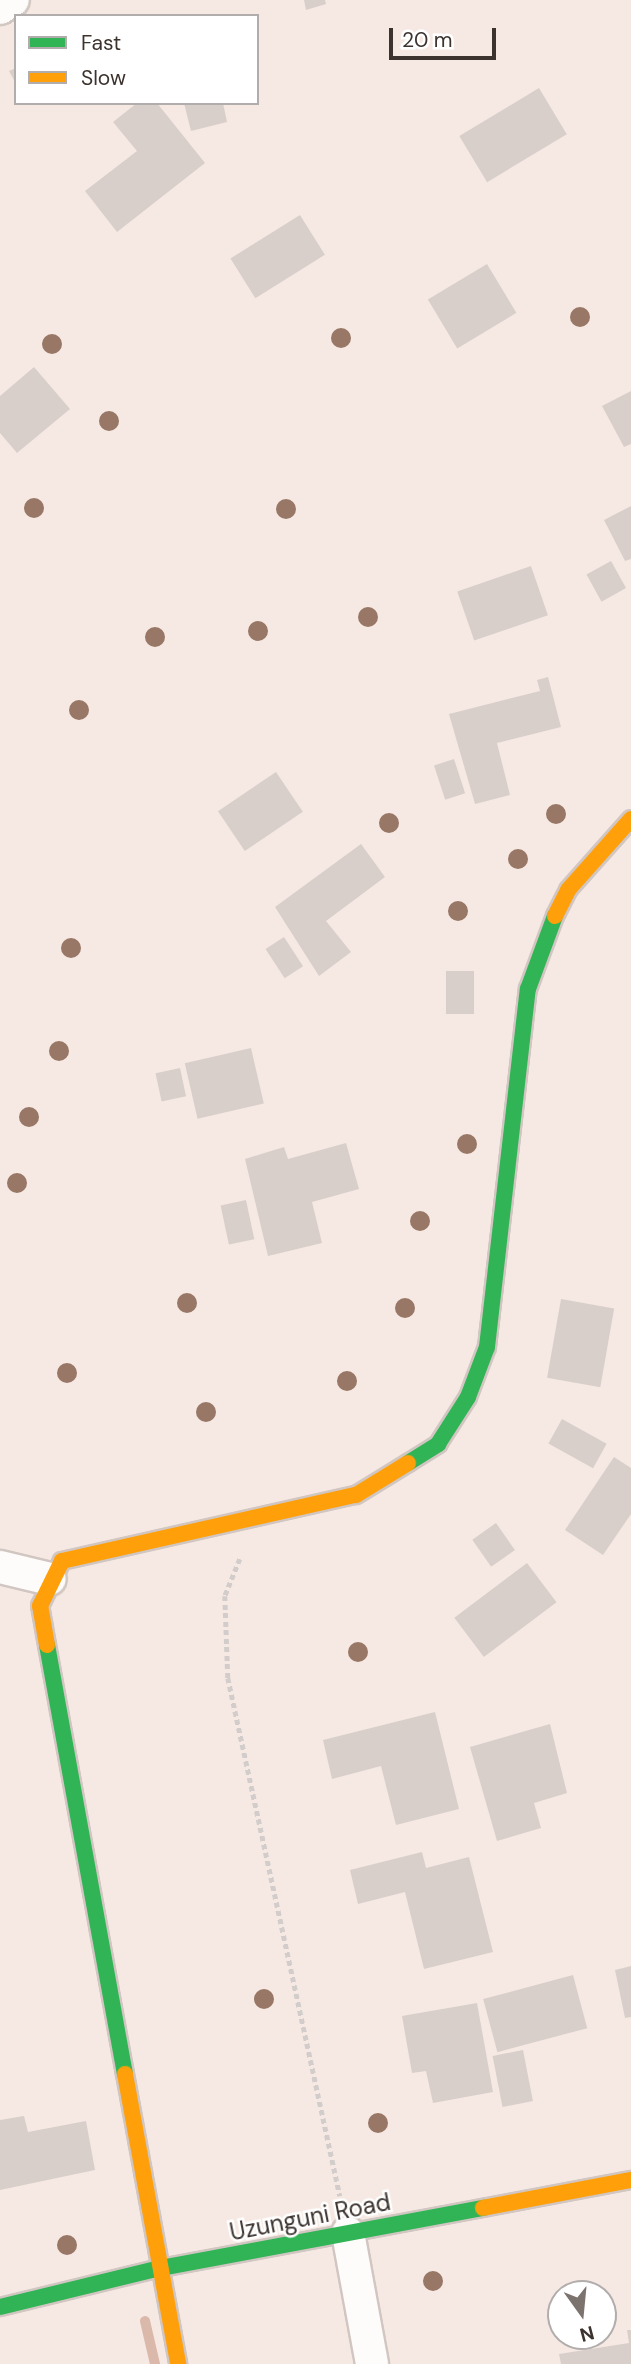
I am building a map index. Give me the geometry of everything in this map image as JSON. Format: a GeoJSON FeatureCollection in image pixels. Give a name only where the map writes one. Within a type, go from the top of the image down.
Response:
{"type":"FeatureCollection","features":[{"type":"Feature","properties":{"kind":"street"},"geometry":{"type":"LineString","coordinates":[[0,8],[13,0]]}},
{"type":"Feature","properties":{"kind":"street"},"geometry":{"type":"LineString","coordinates":[[178,2364],[156,2269],[42,1640],[40,1606],[50,1579],[62,1561],[99,1548],[256,1519],[356,1495],[397,1475],[438,1444],[468,1397],[487,1347],[528,989],[540,944],[568,890],[631,819]]}},
{"type":"Feature","properties":{"kind":"street"},"geometry":{"type":"LineString","coordinates":[[0,1567],[50,1579]]}},
{"type":"Feature","properties":{"kind":"street","name":"Uzunguni Road"},"geometry":{"type":"LineString","coordinates":[[0,2307],[156,2269],[631,2180]]}},
{"type":"Feature","properties":{"kind":"street"},"geometry":{"type":"LineString","coordinates":[[348,2233],[372,2364]]}},
{"type":"Feature","properties":{"kind":"path"},"geometry":{"type":"LineString","coordinates":[[256,1519],[225,1596],[228,1678],[348,2233]]}},
{"type":"Feature","properties":{"kind":"building"},"geometry":{"type":"Polygon","coordinates":[[[304,0],[325,0],[326,4],[306,10],[304,0]]]}},
{"type":"Feature","properties":{"kind":"building"},"geometry":{"type":"Polygon","coordinates":[[[539,88],[567,134],[487,182],[459,136],[539,88]]]}},
{"type":"Feature","properties":{"kind":"building"},"geometry":{"type":"Polygon","coordinates":[[[134,105],[159,105],[205,163],[117,232],[85,191],[137,151],[113,122],[134,105]]]}},
{"type":"Feature","properties":{"kind":"building"},"geometry":{"type":"Polygon","coordinates":[[[184,105],[223,105],[227,122],[191,131],[184,105]]]}},
{"type":"Feature","properties":{"kind":"building"},"geometry":{"type":"Polygon","coordinates":[[[300,215],[325,255],[255,298],[230,258],[300,215]]]}},
{"type":"Feature","properties":{"kind":"building"},"geometry":{"type":"Polygon","coordinates":[[[487,264],[516,313],[457,348],[428,300],[487,264]]]}},
{"type":"Feature","properties":{"kind":"building"},"geometry":{"type":"Polygon","coordinates":[[[34,367],[70,409],[17,453],[0,433],[0,396],[34,367]]]}},
{"type":"Feature","properties":{"kind":"building"},"geometry":{"type":"Polygon","coordinates":[[[631,391],[631,444],[624,447],[602,406],[631,391]]]}},
{"type":"Feature","properties":{"kind":"building"},"geometry":{"type":"Polygon","coordinates":[[[631,506],[631,559],[625,561],[604,520],[631,506]]]}},
{"type":"Feature","properties":{"kind":"building"},"geometry":{"type":"Polygon","coordinates":[[[611,561],[626,588],[602,602],[587,575],[611,561]]]}},
{"type":"Feature","properties":{"kind":"building"},"geometry":{"type":"Polygon","coordinates":[[[531,566],[548,615],[474,641],[457,591],[531,566]]]}},
{"type":"Feature","properties":{"kind":"building"},"geometry":{"type":"Polygon","coordinates":[[[548,677],[561,727],[497,743],[510,795],[475,804],[449,714],[540,691],[537,680],[548,677]]]}},
{"type":"Feature","properties":{"kind":"building"},"geometry":{"type":"Polygon","coordinates":[[[454,759],[465,793],[445,800],[434,765],[454,759]]]}},
{"type":"Feature","properties":{"kind":"building"},"geometry":{"type":"Polygon","coordinates":[[[276,772],[303,812],[245,851],[218,811],[276,772]]]}},
{"type":"Feature","properties":{"kind":"building"},"geometry":{"type":"Polygon","coordinates":[[[361,844],[385,877],[326,921],[351,952],[319,976],[275,907],[361,844]]]}},
{"type":"Feature","properties":{"kind":"building"},"geometry":{"type":"Polygon","coordinates":[[[284,937],[303,966],[285,978],[266,949],[284,937]]]}},
{"type":"Feature","properties":{"kind":"building"},"geometry":{"type":"Polygon","coordinates":[[[446,971],[474,971],[474,1014],[446,1014],[446,971]]]}},
{"type":"Feature","properties":{"kind":"building"},"geometry":{"type":"Polygon","coordinates":[[[251,1048],[264,1104],[198,1119],[185,1063],[251,1048]]]}},
{"type":"Feature","properties":{"kind":"building"},"geometry":{"type":"Polygon","coordinates":[[[180,1068],[186,1096],[162,1102],[156,1073],[180,1068]]]}},
{"type":"Feature","properties":{"kind":"building"},"geometry":{"type":"Polygon","coordinates":[[[346,1143],[359,1189],[312,1202],[322,1243],[268,1256],[245,1159],[284,1147],[288,1159],[346,1143]]]}},
{"type":"Feature","properties":{"kind":"building"},"geometry":{"type":"Polygon","coordinates":[[[246,1200],[254,1239],[229,1245],[221,1205],[246,1200]]]}},
{"type":"Feature","properties":{"kind":"building"},"geometry":{"type":"Polygon","coordinates":[[[561,1299],[614,1308],[600,1387],[547,1378],[561,1299]]]}},
{"type":"Feature","properties":{"kind":"building"},"geometry":{"type":"Polygon","coordinates":[[[562,1419],[607,1444],[593,1468],[548,1443],[562,1419]]]}},
{"type":"Feature","properties":{"kind":"building"},"geometry":{"type":"Polygon","coordinates":[[[614,1457],[631,1468],[631,1514],[603,1555],[565,1530],[614,1457]]]}},
{"type":"Feature","properties":{"kind":"building"},"geometry":{"type":"Polygon","coordinates":[[[496,1523],[515,1550],[491,1567],[472,1540],[496,1523]]]}},
{"type":"Feature","properties":{"kind":"building"},"geometry":{"type":"Polygon","coordinates":[[[527,1563],[556,1602],[484,1657],[454,1618],[527,1563]]]}},
{"type":"Feature","properties":{"kind":"building"},"geometry":{"type":"Polygon","coordinates":[[[435,1712],[459,1809],[396,1825],[381,1766],[332,1779],[323,1740],[435,1712]]]}},
{"type":"Feature","properties":{"kind":"building"},"geometry":{"type":"Polygon","coordinates":[[[550,1724],[567,1793],[534,1803],[541,1828],[497,1841],[470,1747],[550,1724]]]}},
{"type":"Feature","properties":{"kind":"building"},"geometry":{"type":"Polygon","coordinates":[[[422,1852],[426,1868],[469,1857],[493,1952],[424,1969],[405,1892],[358,1904],[350,1870],[422,1852]]]}},
{"type":"Feature","properties":{"kind":"building"},"geometry":{"type":"Polygon","coordinates":[[[631,1966],[631,2017],[625,2018],[615,1970],[631,1966]]]}},
{"type":"Feature","properties":{"kind":"building"},"geometry":{"type":"Polygon","coordinates":[[[573,1975],[587,2028],[497,2052],[483,1999],[573,1975]]]}},
{"type":"Feature","properties":{"kind":"building"},"geometry":{"type":"Polygon","coordinates":[[[477,2003],[493,2092],[433,2103],[426,2071],[412,2073],[402,2016],[477,2003]]]}},
{"type":"Feature","properties":{"kind":"building"},"geometry":{"type":"Polygon","coordinates":[[[523,2050],[533,2101],[502,2107],[493,2056],[523,2050]]]}},
{"type":"Feature","properties":{"kind":"building"},"geometry":{"type":"Polygon","coordinates":[[[24,2116],[28,2132],[86,2121],[95,2170],[0,2190],[0,2120],[24,2116]]]}},
{"type":"Feature","properties":{"kind":"building"},"geometry":{"type":"Polygon","coordinates":[[[627,2330],[631,2330],[631,2364],[561,2364],[559,2354],[584,2350],[617,2350],[617,2345],[629,2343],[627,2330]]]}},
{"type":"Feature","properties":{"kind":"waterway"},"geometry":{"type":"LineString","coordinates":[[145,2321],[155,2364]]}},
{"type":"Feature","properties":{"kind":"traffic: fast"},"geometry":{"type":"LineString","coordinates":[[408,1463],[438,1444],[468,1397],[487,1347],[528,989],[555,916]]}},
{"type":"Feature","properties":{"kind":"traffic: fast"},"geometry":{"type":"LineString","coordinates":[[47,1645],[125,2074]]}},
{"type":"Feature","properties":{"kind":"traffic: fast"},"geometry":{"type":"LineString","coordinates":[[0,2307],[156,2269],[483,2208]]}},
{"type":"Feature","properties":{"kind":"traffic: slow"},"geometry":{"type":"LineString","coordinates":[[555,916],[568,890],[631,819]]}},
{"type":"Feature","properties":{"kind":"traffic: slow"},"geometry":{"type":"LineString","coordinates":[[47,1645],[40,1606],[62,1561],[356,1495],[408,1463]]}},
{"type":"Feature","properties":{"kind":"traffic: slow"},"geometry":{"type":"LineString","coordinates":[[125,2074],[178,2364]]}},
{"type":"Feature","properties":{"kind":"traffic: slow"},"geometry":{"type":"LineString","coordinates":[[483,2208],[631,2180]]}}]}
